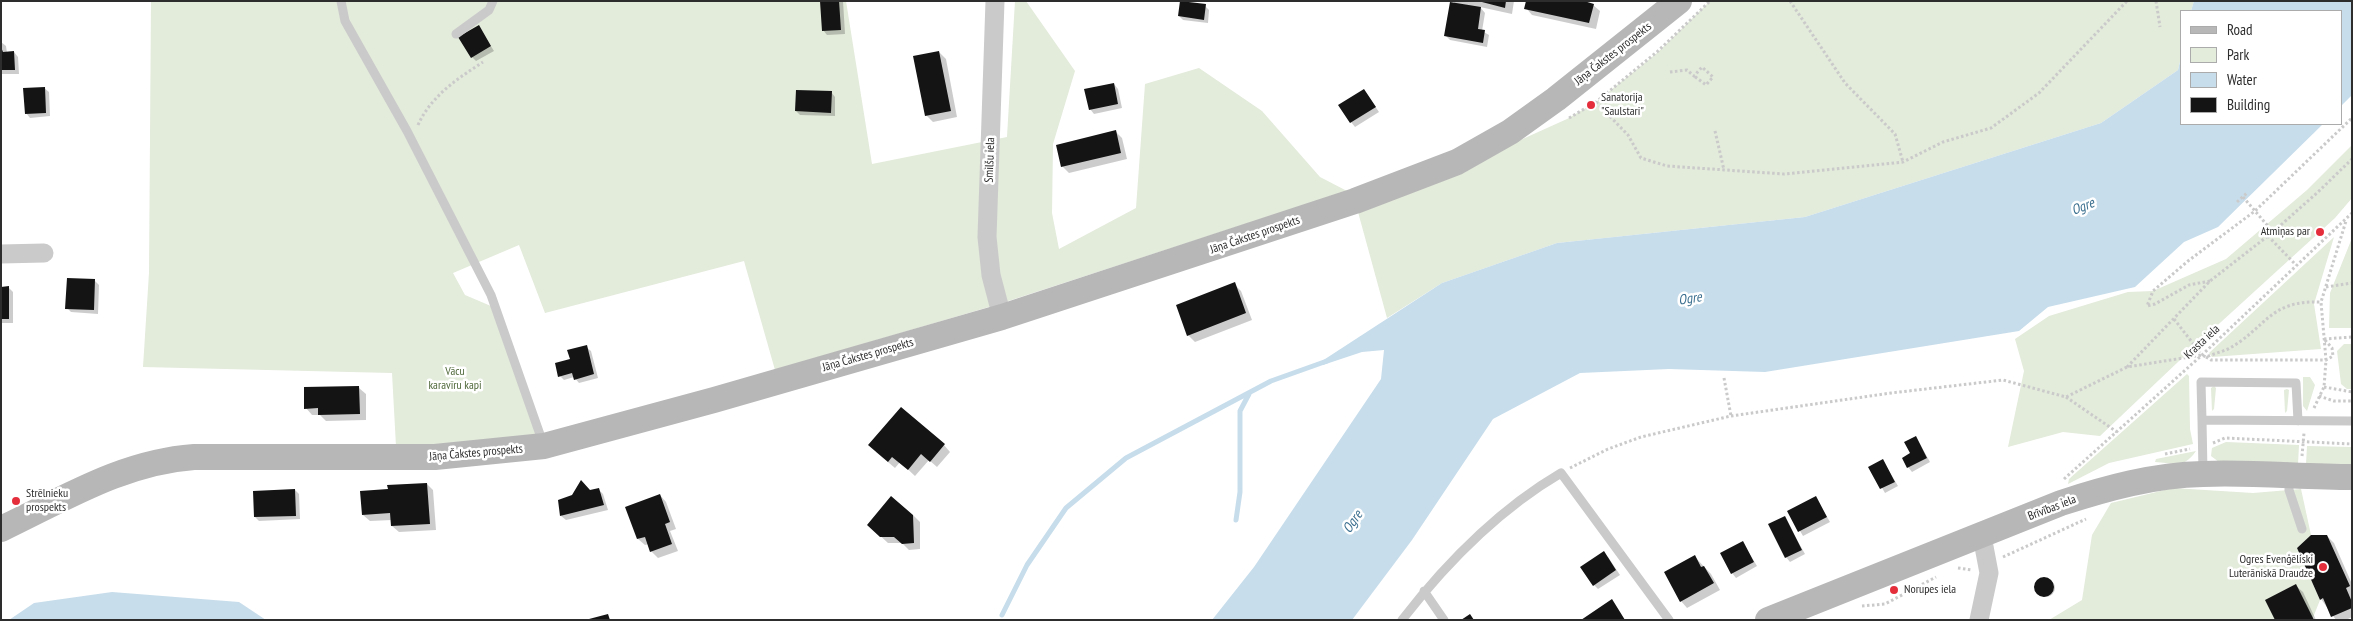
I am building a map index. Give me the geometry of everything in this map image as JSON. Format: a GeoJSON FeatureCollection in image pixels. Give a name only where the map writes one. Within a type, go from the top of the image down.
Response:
{"type":"FeatureCollection","features":[{"type":"Feature","properties":{"kind":"street","name":"Smilšu iela"},"geometry":{"type":"LineString","coordinates":[[996,1],[987,237],[991,275],[1002,316]]}},
{"type":"Feature","properties":{"kind":"street","name":"Jāņa Čakstes prospekts"},"geometry":{"type":"LineString","coordinates":[[1,529],[100,481],[140,465],[171,459],[436,457],[544,446],[714,400],[1002,316],[1347,203],[1457,162],[1496,140],[1533,115],[1679,1]]}},
{"type":"Feature","properties":{"kind":"street"},"geometry":{"type":"LineString","coordinates":[[1,254],[44,253]]}},
{"type":"Feature","properties":{"kind":"street","name":"Brīvības iela"},"geometry":{"type":"LineString","coordinates":[[1768,620],[2061,503],[2101,490],[2159,478],[2203,474],[2352,477]]}},
{"type":"Feature","properties":{"kind":"street"},"geometry":{"type":"LineString","coordinates":[[1979,620],[1989,573],[1982,536]]}},
{"type":"Feature","properties":{"kind":"lane"},"geometry":{"type":"LineString","coordinates":[[341,1],[345,21],[411,139],[498,309],[544,446]]}},
{"type":"Feature","properties":{"kind":"lane"},"geometry":{"type":"LineString","coordinates":[[456,34],[489,10],[493,1]]}},
{"type":"Feature","properties":{"kind":"lane"},"geometry":{"type":"LineString","coordinates":[[2203,474],[2202,382],[2296,383],[2298,421]]}},
{"type":"Feature","properties":{"kind":"lane"},"geometry":{"type":"LineString","coordinates":[[2202,420],[2352,421]]}},
{"type":"Feature","properties":{"kind":"lane"},"geometry":{"type":"LineString","coordinates":[[1402,620],[1424,592],[1473,539],[1507,509],[1561,473],[1669,620]]}},
{"type":"Feature","properties":{"kind":"lane"},"geometry":{"type":"LineString","coordinates":[[2295,476],[2289,490],[2302,529]]}},
{"type":"Feature","properties":{"kind":"lane"},"geometry":{"type":"LineString","coordinates":[[1424,592],[1444,620]]}},
{"type":"Feature","properties":{"kind":"path"},"geometry":{"type":"LineString","coordinates":[[1710,1],[1658,51],[1596,102],[1628,135],[1641,158],[1667,166],[1784,174],[1904,162],[1943,142],[1991,128],[2039,93],[2127,1]]}},
{"type":"Feature","properties":{"kind":"path"},"geometry":{"type":"LineString","coordinates":[[1790,1],[1845,83],[1896,134],[1904,162]]}},
{"type":"Feature","properties":{"kind":"path"},"geometry":{"type":"LineString","coordinates":[[2156,1],[2160,27]]}},
{"type":"Feature","properties":{"kind":"path"},"geometry":{"type":"LineString","coordinates":[[411,139],[424,111],[448,85],[483,62]]}},
{"type":"Feature","properties":{"kind":"path"},"geometry":{"type":"LineString","coordinates":[[1670,72],[1687,70],[1694,76],[1706,85],[1713,77],[1702,67],[1694,76]]}},
{"type":"Feature","properties":{"kind":"path"},"geometry":{"type":"LineString","coordinates":[[2210,281],[2189,285],[2155,304],[2147,306],[2153,291],[2188,261],[2255,211],[2352,118]]}},
{"type":"Feature","properties":{"kind":"path"},"geometry":{"type":"LineString","coordinates":[[1715,131],[1724,170]]}},
{"type":"Feature","properties":{"kind":"path"},"geometry":{"type":"LineString","coordinates":[[2127,367],[2174,319],[2181,308],[2210,281],[2273,232],[2352,159]]}},
{"type":"Feature","properties":{"kind":"path"},"geometry":{"type":"LineString","coordinates":[[2237,202],[2248,192]]}},
{"type":"Feature","properties":{"kind":"path"},"geometry":{"type":"LineString","coordinates":[[2242,197],[2273,232]]}},
{"type":"Feature","properties":{"kind":"path","name":"Krasta iela"},"geometry":{"type":"LineString","coordinates":[[2061,482],[2202,355],[2352,213]]}},
{"type":"Feature","properties":{"kind":"path"},"geometry":{"type":"LineString","coordinates":[[2295,476],[2308,421],[2324,387],[2326,360],[2321,302],[2346,220]]}},
{"type":"Feature","properties":{"kind":"path"},"geometry":{"type":"LineString","coordinates":[[2268,236],[2296,266]]}},
{"type":"Feature","properties":{"kind":"path"},"geometry":{"type":"LineString","coordinates":[[2326,287],[2352,283]]}},
{"type":"Feature","properties":{"kind":"path"},"geometry":{"type":"LineString","coordinates":[[2206,357],[2228,349],[2276,311],[2301,301],[2321,302]]}},
{"type":"Feature","properties":{"kind":"path"},"geometry":{"type":"LineString","coordinates":[[2174,319],[2202,355],[2211,360],[2326,360],[2333,356],[2332,348],[2324,339]]}},
{"type":"Feature","properties":{"kind":"path"},"geometry":{"type":"LineString","coordinates":[[2324,339],[2352,336]]}},
{"type":"Feature","properties":{"kind":"path"},"geometry":{"type":"LineString","coordinates":[[2066,397],[2127,367],[2202,355]]}},
{"type":"Feature","properties":{"kind":"path"},"geometry":{"type":"LineString","coordinates":[[1724,378],[1731,416]]}},
{"type":"Feature","properties":{"kind":"path"},"geometry":{"type":"LineString","coordinates":[[1561,473],[1608,449],[1641,437],[1731,416],[1891,393],[2004,380],[2066,397],[2117,432]]}},
{"type":"Feature","properties":{"kind":"path"},"geometry":{"type":"LineString","coordinates":[[2324,387],[2352,392]]}},
{"type":"Feature","properties":{"kind":"path"},"geometry":{"type":"LineString","coordinates":[[2319,396],[2334,401],[2352,401]]}},
{"type":"Feature","properties":{"kind":"path"},"geometry":{"type":"LineString","coordinates":[[2303,442],[2352,444]]}},
{"type":"Feature","properties":{"kind":"path"},"geometry":{"type":"LineString","coordinates":[[1950,570],[1961,568],[1989,573],[2000,568],[2003,558],[2007,554],[2088,518]]}},
{"type":"Feature","properties":{"kind":"path"},"geometry":{"type":"LineString","coordinates":[[1856,607],[1885,604],[1942,574]]}},
{"type":"Feature","properties":{"kind":"green space","name":"Vācu karavīru kapi"},"geometry":{"type":"Polygon","coordinates":[[[151,1],[846,1],[872,164],[1007,137],[1015,1],[1026,1],[1075,71],[1053,144],[1052,213],[1059,249],[1136,208],[1145,84],[1199,68],[1262,111],[1320,177],[1347,191],[999,304],[775,370],[744,261],[545,313],[519,245],[453,273],[465,295],[498,309],[541,436],[456,445],[396,446],[392,373],[143,367],[149,273],[151,1]]]}},
{"type":"Feature","properties":{"kind":"green space"},"geometry":{"type":"Polygon","coordinates":[[[1710,1],[2194,1],[2191,10],[2180,10],[2180,62],[2178,70],[2101,123],[1805,217],[1557,243],[1442,283],[1387,318],[1355,201],[1516,142],[1567,119],[1596,102],[1657,53],[1710,1]]]}},
{"type":"Feature","properties":{"kind":"green space"},"geometry":{"type":"Polygon","coordinates":[[[2352,145],[2352,198],[2335,218],[2198,343],[2100,436],[2063,432],[2008,447],[2024,371],[2015,339],[2049,316],[2128,292],[2153,291],[2226,259],[2307,190],[2352,145]]]}},
{"type":"Feature","properties":{"kind":"green space"},"geometry":{"type":"Polygon","coordinates":[[[2334,237],[2314,304],[2321,349],[2212,357],[2209,353],[2334,237]]]}},
{"type":"Feature","properties":{"kind":"green space"},"geometry":{"type":"Polygon","coordinates":[[[2352,238],[2352,328],[2329,328],[2330,293],[2352,238]]]}},
{"type":"Feature","properties":{"kind":"green space"},"geometry":{"type":"Polygon","coordinates":[[[2344,344],[2352,344],[2352,389],[2347,389],[2341,384],[2337,351],[2344,344]]]}},
{"type":"Feature","properties":{"kind":"green space"},"geometry":{"type":"Polygon","coordinates":[[[2187,374],[2189,376],[2190,429],[2193,444],[2109,463],[2068,484],[2069,479],[2187,374]]]}},
{"type":"Feature","properties":{"kind":"green space"},"geometry":{"type":"Polygon","coordinates":[[[2303,377],[2310,377],[2315,385],[2307,411],[2303,406],[2303,377]]]}},
{"type":"Feature","properties":{"kind":"green space"},"geometry":{"type":"Polygon","coordinates":[[[2214,386],[2216,388],[2214,409],[2212,411],[2211,388],[2214,386]]]}},
{"type":"Feature","properties":{"kind":"green space"},"geometry":{"type":"Polygon","coordinates":[[[2284,390],[2289,390],[2287,411],[2285,413],[2284,390]]]}},
{"type":"Feature","properties":{"kind":"green space"},"geometry":{"type":"Polygon","coordinates":[[[2226,442],[2299,445],[2298,464],[2219,462],[2211,456],[2212,448],[2226,442]]]}},
{"type":"Feature","properties":{"kind":"green space"},"geometry":{"type":"Polygon","coordinates":[[[2307,446],[2352,447],[2352,465],[2306,464],[2307,446]]]}},
{"type":"Feature","properties":{"kind":"green space"},"geometry":{"type":"Polygon","coordinates":[[[2196,451],[2192,457],[2183,463],[2155,462],[2156,459],[2196,451]]]}},
{"type":"Feature","properties":{"kind":"green space"},"geometry":{"type":"Polygon","coordinates":[[[2173,488],[2253,493],[2301,489],[2311,535],[2297,548],[2320,600],[2312,620],[2049,620],[2082,600],[2092,535],[2111,503],[2173,488]]]}},
{"type":"Feature","properties":{"kind":"water"},"geometry":{"type":"Polygon","coordinates":[[[2194,1],[2352,1],[2352,95],[2343,104],[2343,10],[2191,10],[2194,1]]]}},
{"type":"Feature","properties":{"kind":"water","name":"Ogre"},"geometry":{"type":"Polygon","coordinates":[[[2180,62],[2180,125],[2322,125],[2218,227],[2184,242],[2135,287],[2048,307],[2019,331],[1765,372],[1669,369],[1580,373],[1493,419],[1412,540],[1352,620],[1212,620],[1254,567],[1381,379],[1384,350],[1362,352],[1323,365],[1322,361],[1442,283],[1557,243],[1805,217],[2101,123],[2178,70],[2180,62]]]}},
{"type":"Feature","properties":{"kind":"water"},"geometry":{"type":"Polygon","coordinates":[[[112,592],[239,602],[266,620],[9,620],[34,603],[112,592]]]}},
{"type":"Feature","properties":{"kind":"building"},"geometry":{"type":"Polygon","coordinates":[[[820,1],[839,1],[841,30],[822,31],[820,1]]]}},
{"type":"Feature","properties":{"kind":"building"},"geometry":{"type":"Polygon","coordinates":[[[1180,1],[1206,4],[1204,20],[1178,16],[1180,1]]]}},
{"type":"Feature","properties":{"kind":"building"},"geometry":{"type":"Polygon","coordinates":[[[1478,1],[1506,1],[1505,8],[1478,1]]]}},
{"type":"Feature","properties":{"kind":"building"},"geometry":{"type":"Polygon","coordinates":[[[1526,1],[1584,1],[1594,4],[1589,23],[1524,9],[1526,1]]]}},
{"type":"Feature","properties":{"kind":"building"},"geometry":{"type":"Polygon","coordinates":[[[1450,2],[1481,7],[1478,29],[1485,30],[1483,43],[1444,36],[1450,2]]]}},
{"type":"Feature","properties":{"kind":"building"},"geometry":{"type":"Polygon","coordinates":[[[479,25],[491,46],[471,58],[458,37],[479,25]]]}},
{"type":"Feature","properties":{"kind":"building"},"geometry":{"type":"Polygon","coordinates":[[[1,47],[3,52],[14,51],[15,70],[1,70],[1,47]]]}},
{"type":"Feature","properties":{"kind":"building"},"geometry":{"type":"Polygon","coordinates":[[[939,51],[951,111],[925,116],[913,56],[939,51]]]}},
{"type":"Feature","properties":{"kind":"building"},"geometry":{"type":"Polygon","coordinates":[[[1114,83],[1118,104],[1089,110],[1084,89],[1114,83]]]}},
{"type":"Feature","properties":{"kind":"building"},"geometry":{"type":"Polygon","coordinates":[[[45,87],[46,113],[25,114],[23,88],[45,87]]]}},
{"type":"Feature","properties":{"kind":"building"},"geometry":{"type":"Polygon","coordinates":[[[1364,89],[1376,107],[1350,123],[1338,105],[1364,89]]]}},
{"type":"Feature","properties":{"kind":"building"},"geometry":{"type":"Polygon","coordinates":[[[796,90],[832,91],[831,113],[795,111],[796,90]]]}},
{"type":"Feature","properties":{"kind":"building"},"geometry":{"type":"Polygon","coordinates":[[[1116,130],[1121,153],[1061,167],[1056,145],[1116,130]]]}},
{"type":"Feature","properties":{"kind":"building"},"geometry":{"type":"Polygon","coordinates":[[[67,278],[95,279],[94,310],[65,309],[67,278]]]}},
{"type":"Feature","properties":{"kind":"building"},"geometry":{"type":"Polygon","coordinates":[[[1235,282],[1246,313],[1187,336],[1176,305],[1235,282]]]}},
{"type":"Feature","properties":{"kind":"building"},"geometry":{"type":"Polygon","coordinates":[[[9,286],[9,319],[1,319],[1,287],[9,286]]]}},
{"type":"Feature","properties":{"kind":"building"},"geometry":{"type":"Polygon","coordinates":[[[587,345],[594,374],[574,380],[572,373],[558,377],[555,363],[570,359],[567,350],[587,345]]]}},
{"type":"Feature","properties":{"kind":"building"},"geometry":{"type":"Polygon","coordinates":[[[359,386],[360,414],[318,415],[318,408],[304,409],[304,387],[359,386]]]}},
{"type":"Feature","properties":{"kind":"building"},"geometry":{"type":"Polygon","coordinates":[[[901,407],[945,444],[930,462],[921,454],[908,470],[892,457],[888,462],[868,445],[901,407]]]}},
{"type":"Feature","properties":{"kind":"building"},"geometry":{"type":"Polygon","coordinates":[[[1916,436],[1927,458],[1907,468],[1902,458],[1910,453],[1904,442],[1916,436]]]}},
{"type":"Feature","properties":{"kind":"building"},"geometry":{"type":"Polygon","coordinates":[[[1883,459],[1895,482],[1880,489],[1868,467],[1883,459]]]}},
{"type":"Feature","properties":{"kind":"building"},"geometry":{"type":"Polygon","coordinates":[[[581,480],[590,490],[599,488],[604,505],[560,516],[558,500],[572,495],[581,480]]]}},
{"type":"Feature","properties":{"kind":"building"},"geometry":{"type":"Polygon","coordinates":[[[427,483],[430,524],[391,526],[390,513],[362,515],[360,491],[388,489],[387,485],[427,483]]]}},
{"type":"Feature","properties":{"kind":"building"},"geometry":{"type":"Polygon","coordinates":[[[295,489],[296,516],[254,517],[253,491],[295,489]]]}},
{"type":"Feature","properties":{"kind":"building"},"geometry":{"type":"Polygon","coordinates":[[[660,494],[670,522],[665,524],[672,544],[650,552],[645,537],[637,539],[625,507],[660,494]]]}},
{"type":"Feature","properties":{"kind":"building"},"geometry":{"type":"Polygon","coordinates":[[[891,496],[913,515],[914,543],[902,544],[894,537],[880,537],[867,525],[891,496]]]}},
{"type":"Feature","properties":{"kind":"building"},"geometry":{"type":"Polygon","coordinates":[[[1816,496],[1827,517],[1798,532],[1787,511],[1816,496]]]}},
{"type":"Feature","properties":{"kind":"building"},"geometry":{"type":"Polygon","coordinates":[[[1785,516],[1802,550],[1785,558],[1768,524],[1785,516]]]}},
{"type":"Feature","properties":{"kind":"building","name":"Ogres Evenģēliski Luterāniskā Draudze"},"geometry":{"type":"Polygon","coordinates":[[[2311,535],[2327,535],[2350,586],[2346,588],[2352,602],[2352,608],[2331,617],[2323,598],[2320,600],[2297,548],[2311,535]]]}},
{"type":"Feature","properties":{"kind":"building"},"geometry":{"type":"Polygon","coordinates":[[[1743,541],[1754,562],[1731,574],[1720,553],[1743,541]]]}},
{"type":"Feature","properties":{"kind":"building"},"geometry":{"type":"Polygon","coordinates":[[[1604,551],[1616,570],[1593,586],[1580,567],[1604,551]]]}},
{"type":"Feature","properties":{"kind":"building"},"geometry":{"type":"Polygon","coordinates":[[[1695,555],[1701,567],[1704,566],[1714,583],[1680,602],[1664,572],[1695,555]]]}},
{"type":"Feature","properties":{"kind":"building"},"geometry":{"type":"Polygon","coordinates":[[[2044,577],[2051,580],[2054,587],[2051,594],[2044,597],[2037,594],[2034,587],[2037,580],[2044,577]]]}},
{"type":"Feature","properties":{"kind":"building"},"geometry":{"type":"Polygon","coordinates":[[[2296,584],[2314,620],[2275,620],[2265,600],[2296,584]]]}},
{"type":"Feature","properties":{"kind":"building"},"geometry":{"type":"Polygon","coordinates":[[[1612,599],[1625,620],[1581,620],[1612,599]]]}},
{"type":"Feature","properties":{"kind":"building"},"geometry":{"type":"Polygon","coordinates":[[[608,614],[610,620],[589,620],[589,619],[608,614]]]}},
{"type":"Feature","properties":{"kind":"building"},"geometry":{"type":"Polygon","coordinates":[[[1470,614],[1474,620],[1461,620],[1470,614]]]}},
{"type":"Feature","properties":{"kind":"waterway"},"geometry":{"type":"LineString","coordinates":[[1002,615],[1027,565],[1066,508],[1126,458],[1271,381],[1327,361]]}},
{"type":"Feature","properties":{"kind":"waterway"},"geometry":{"type":"LineString","coordinates":[[1236,520],[1240,492],[1240,411],[1249,394]]}},
{"type":"Feature","properties":{"kind":"place","name":"Sanatorija \"Saulstari\""},"geometry":{"type":"Point","coordinates":[1591,105]}},
{"type":"Feature","properties":{"kind":"place","name":"Atmiņas par"},"geometry":{"type":"Point","coordinates":[2320,232]}},
{"type":"Feature","properties":{"kind":"place","name":"Strēlnieku prospekts"},"geometry":{"type":"Point","coordinates":[16,501]}},
{"type":"Feature","properties":{"kind":"place","name":"Ogres Evenģēliski Luterāniskā Draudze"},"geometry":{"type":"Point","coordinates":[2323,567]}},
{"type":"Feature","properties":{"kind":"place","name":"Norupes iela"},"geometry":{"type":"Point","coordinates":[1894,590]}}]}
